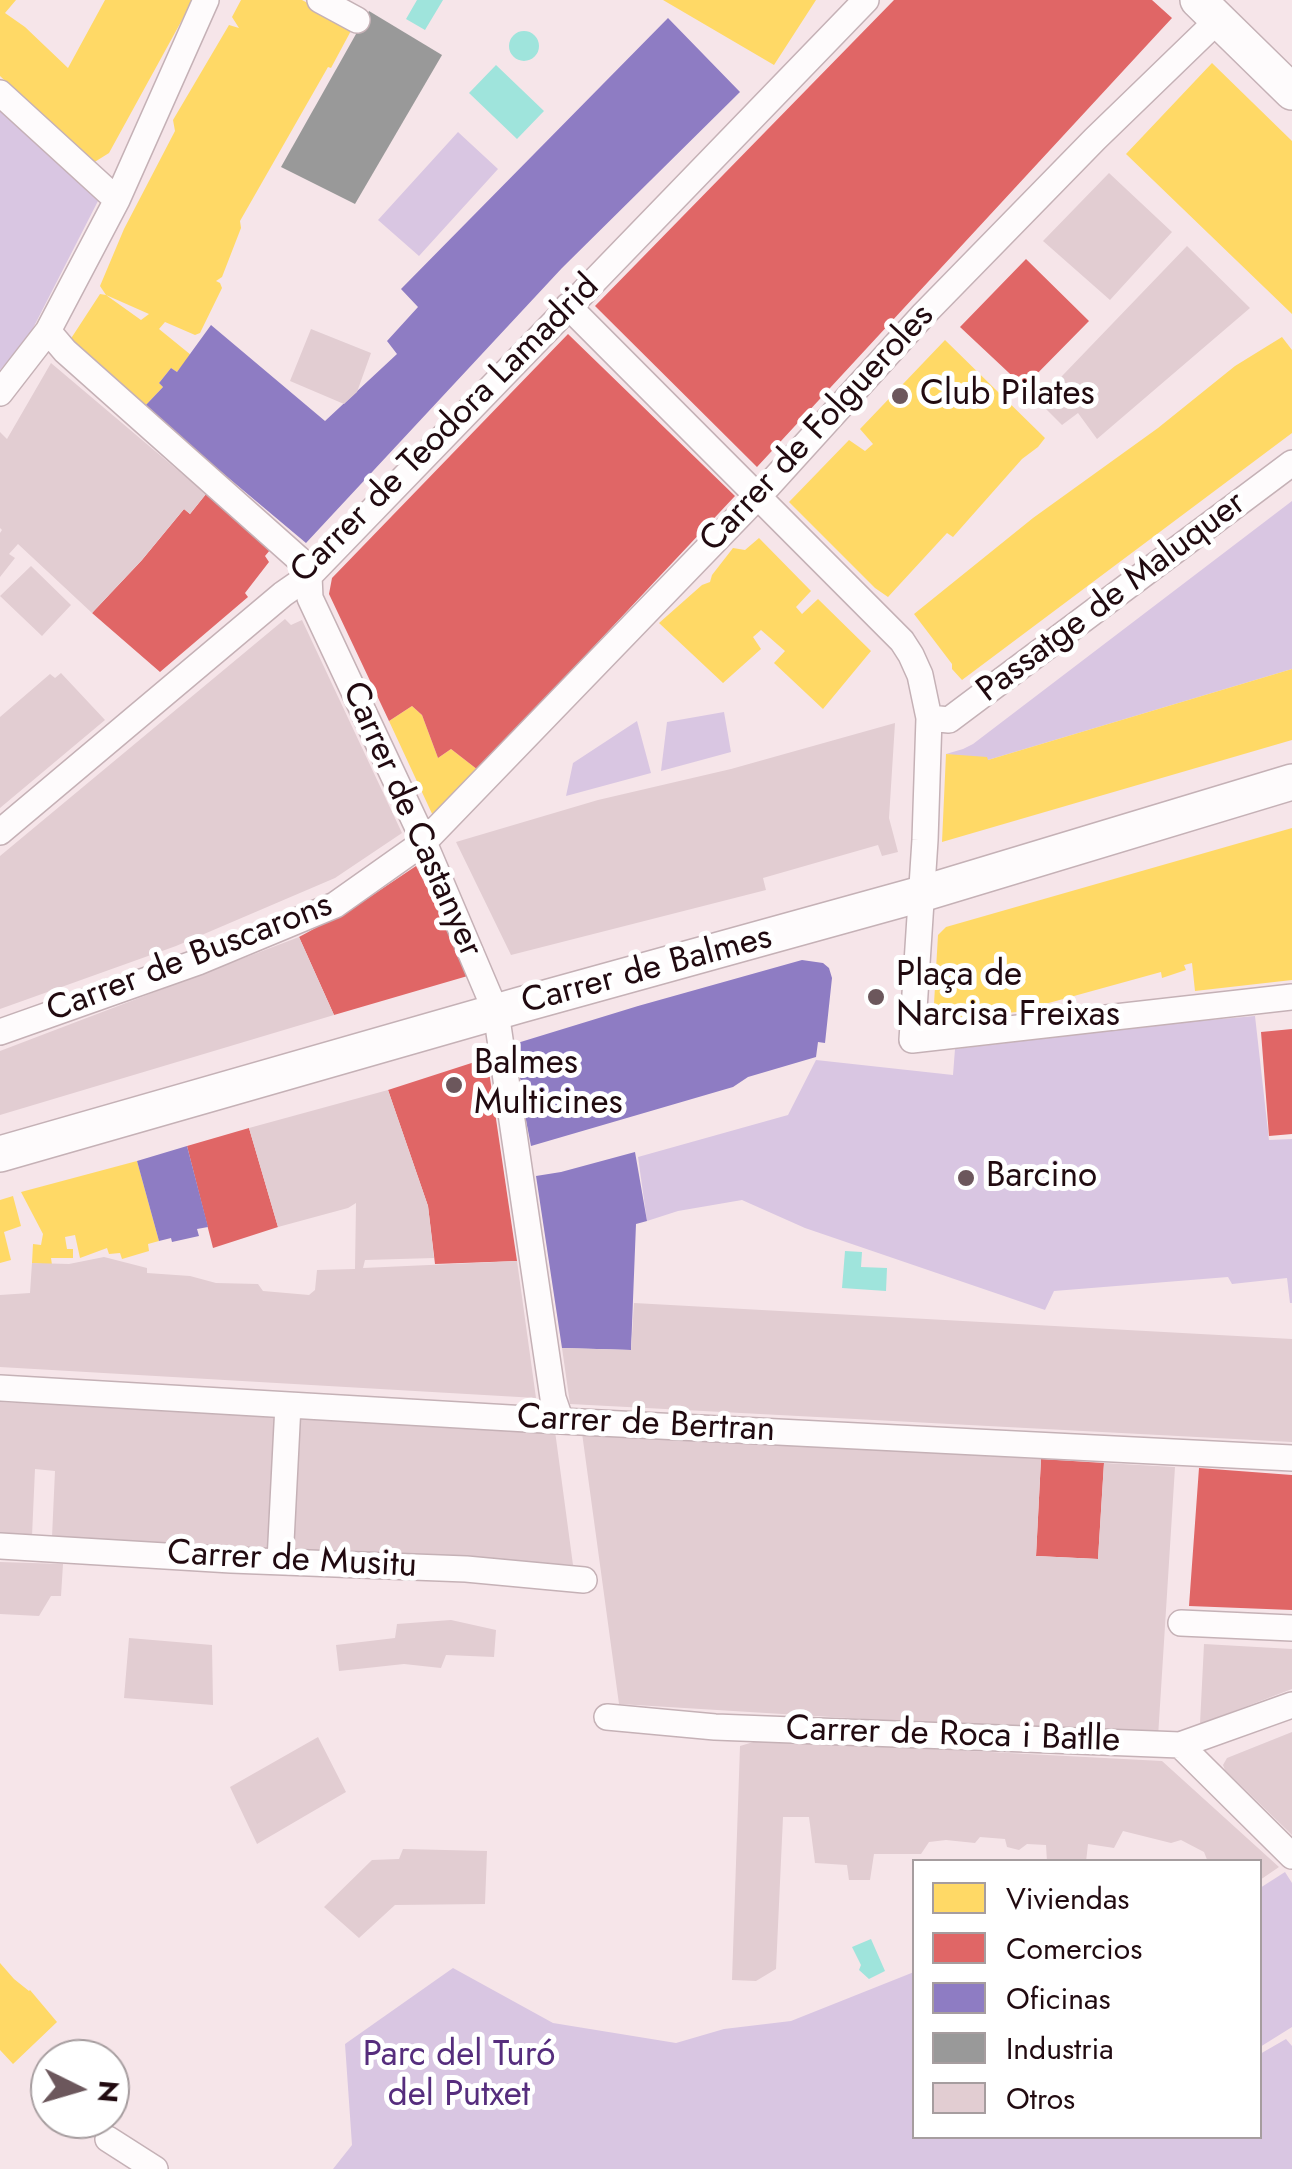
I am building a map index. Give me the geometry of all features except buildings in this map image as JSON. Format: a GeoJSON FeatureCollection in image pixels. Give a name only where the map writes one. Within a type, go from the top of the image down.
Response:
{"type":"FeatureCollection","features":[{"type":"Feature","properties":{"kind":"main road"},"geometry":{"type":"LineString","coordinates":[[1208,10],[1292,92]]}},
{"type":"Feature","properties":{"kind":"main road","name":"Carrer de Balmes"},"geometry":{"type":"LineString","coordinates":[[0,1154],[921,894],[1292,782]]}},
{"type":"Feature","properties":{"kind":"street"},"geometry":{"type":"LineString","coordinates":[[0,393],[48,331],[117,200],[206,0]]}},
{"type":"Feature","properties":{"kind":"street"},"geometry":{"type":"LineString","coordinates":[[320,0],[357,20]]}},
{"type":"Feature","properties":{"kind":"street","name":"Carrer de Teodora Lamadrid"},"geometry":{"type":"LineString","coordinates":[[0,832],[309,576],[866,0]]}},
{"type":"Feature","properties":{"kind":"street","name":"Carrer de Folgueroles"},"geometry":{"type":"LineString","coordinates":[[424,842],[1095,139],[1208,10]]}},
{"type":"Feature","properties":{"kind":"street"},"geometry":{"type":"LineString","coordinates":[[0,93],[117,200]]}},
{"type":"Feature","properties":{"kind":"street"},"geometry":{"type":"LineString","coordinates":[[568,306],[902,641],[920,675],[929,718],[912,1040],[1292,997]]}},
{"type":"Feature","properties":{"kind":"street","name":"Carrer de Castanyer"},"geometry":{"type":"LineString","coordinates":[[48,331],[65,351],[301,561],[309,576],[310,598],[424,842],[496,1012],[553,1398],[561,1421]]}},
{"type":"Feature","properties":{"kind":"street","name":"Passatge de Maluquer"},"geometry":{"type":"LineString","coordinates":[[929,718],[949,720],[1292,463]]}},
{"type":"Feature","properties":{"kind":"street","name":"Carrer de Buscarons"},"geometry":{"type":"LineString","coordinates":[[0,1032],[198,962],[336,905],[424,842]]}},
{"type":"Feature","properties":{"kind":"street","name":"Carrer de Bertran"},"geometry":{"type":"LineString","coordinates":[[0,1388],[1292,1458]]}},
{"type":"Feature","properties":{"kind":"street"},"geometry":{"type":"LineString","coordinates":[[280,1561],[288,1405]]}},
{"type":"Feature","properties":{"kind":"street","name":"Carrer de Musitu"},"geometry":{"type":"LineString","coordinates":[[0,1546],[466,1570],[584,1580]]}},
{"type":"Feature","properties":{"kind":"street"},"geometry":{"type":"LineString","coordinates":[[1181,1623],[1292,1628]]}},
{"type":"Feature","properties":{"kind":"street","name":"Carrer de Roca i Batlle"},"geometry":{"type":"LineString","coordinates":[[607,1718],[735,1728],[1180,1744],[1292,1705]]}},
{"type":"Feature","properties":{"kind":"street"},"geometry":{"type":"LineString","coordinates":[[1180,1744],[1292,1856]]}},
{"type":"Feature","properties":{"kind":"street"},"geometry":{"type":"LineString","coordinates":[[109,2169],[108,2139],[155,2169]]}},
{"type":"Feature","properties":{"kind":"green space"},"geometry":{"type":"Polygon","coordinates":[[[0,110],[98,201],[28,338],[0,370],[0,110]]]}},
{"type":"Feature","properties":{"kind":"green space"},"geometry":{"type":"Polygon","coordinates":[[[458,132],[498,169],[419,256],[378,220],[458,132]]]}},
{"type":"Feature","properties":{"kind":"green space"},"geometry":{"type":"Polygon","coordinates":[[[1292,501],[1292,669],[988,760],[946,754],[973,744],[1292,501]]]}},
{"type":"Feature","properties":{"kind":"green space"},"geometry":{"type":"Polygon","coordinates":[[[724,712],[731,752],[661,771],[667,722],[724,712]]]}},
{"type":"Feature","properties":{"kind":"green space"},"geometry":{"type":"Polygon","coordinates":[[[637,721],[651,773],[566,796],[573,763],[637,721]]]}},
{"type":"Feature","properties":{"kind":"green space","name":"Barcino"},"geometry":{"type":"Polygon","coordinates":[[[1255,1016],[1269,1140],[1292,1139],[1292,1303],[1287,1278],[1232,1284],[1228,1277],[1054,1291],[1045,1310],[805,1228],[742,1200],[678,1211],[647,1221],[638,1157],[788,1115],[816,1060],[953,1075],[955,1049],[1255,1016]]]}},
{"type":"Feature","properties":{"kind":"green space"},"geometry":{"type":"Polygon","coordinates":[[[1285,1872],[1292,1883],[1292,2027],[1262,2046],[1262,1887],[1285,1872]]]}},
{"type":"Feature","properties":{"kind":"green space","name":"Parc del Turó del Putxet"},"geometry":{"type":"Polygon","coordinates":[[[453,1968],[553,2023],[676,2043],[724,2029],[791,2021],[912,1973],[912,2139],[1262,2139],[1262,2053],[1286,2039],[1292,2046],[1292,2169],[333,2169],[352,2145],[345,2044],[453,1968]]]}},
{"type":"Feature","properties":{"kind":"water"},"geometry":{"type":"Polygon","coordinates":[[[417,0],[443,0],[425,30],[406,19],[417,0]]]}},
{"type":"Feature","properties":{"kind":"water"},"geometry":{"type":"Polygon","coordinates":[[[524,31],[535,35],[539,46],[535,57],[524,61],[513,57],[509,46],[513,35],[524,31]]]}},
{"type":"Feature","properties":{"kind":"water"},"geometry":{"type":"Polygon","coordinates":[[[496,65],[544,111],[517,139],[469,93],[496,65]]]}},
{"type":"Feature","properties":{"kind":"water"},"geometry":{"type":"Polygon","coordinates":[[[845,1251],[862,1252],[861,1267],[887,1268],[886,1291],[842,1288],[845,1251]]]}},
{"type":"Feature","properties":{"kind":"water"},"geometry":{"type":"Polygon","coordinates":[[[871,1939],[885,1971],[869,1979],[859,1970],[861,1965],[852,1947],[871,1939]]]}},
{"type":"Feature","properties":{"kind":"place","name":"Club Pilates"},"geometry":{"type":"Point","coordinates":[900,396]}},
{"type":"Feature","properties":{"kind":"place","name":"Plaça de Narcisa Freixas"},"geometry":{"type":"Point","coordinates":[876,997]}},
{"type":"Feature","properties":{"kind":"place","name":"Balmes Multicines"},"geometry":{"type":"Point","coordinates":[454,1085]}},
{"type":"Feature","properties":{"kind":"place","name":"Barcino"},"geometry":{"type":"Point","coordinates":[966,1178]}}]}
